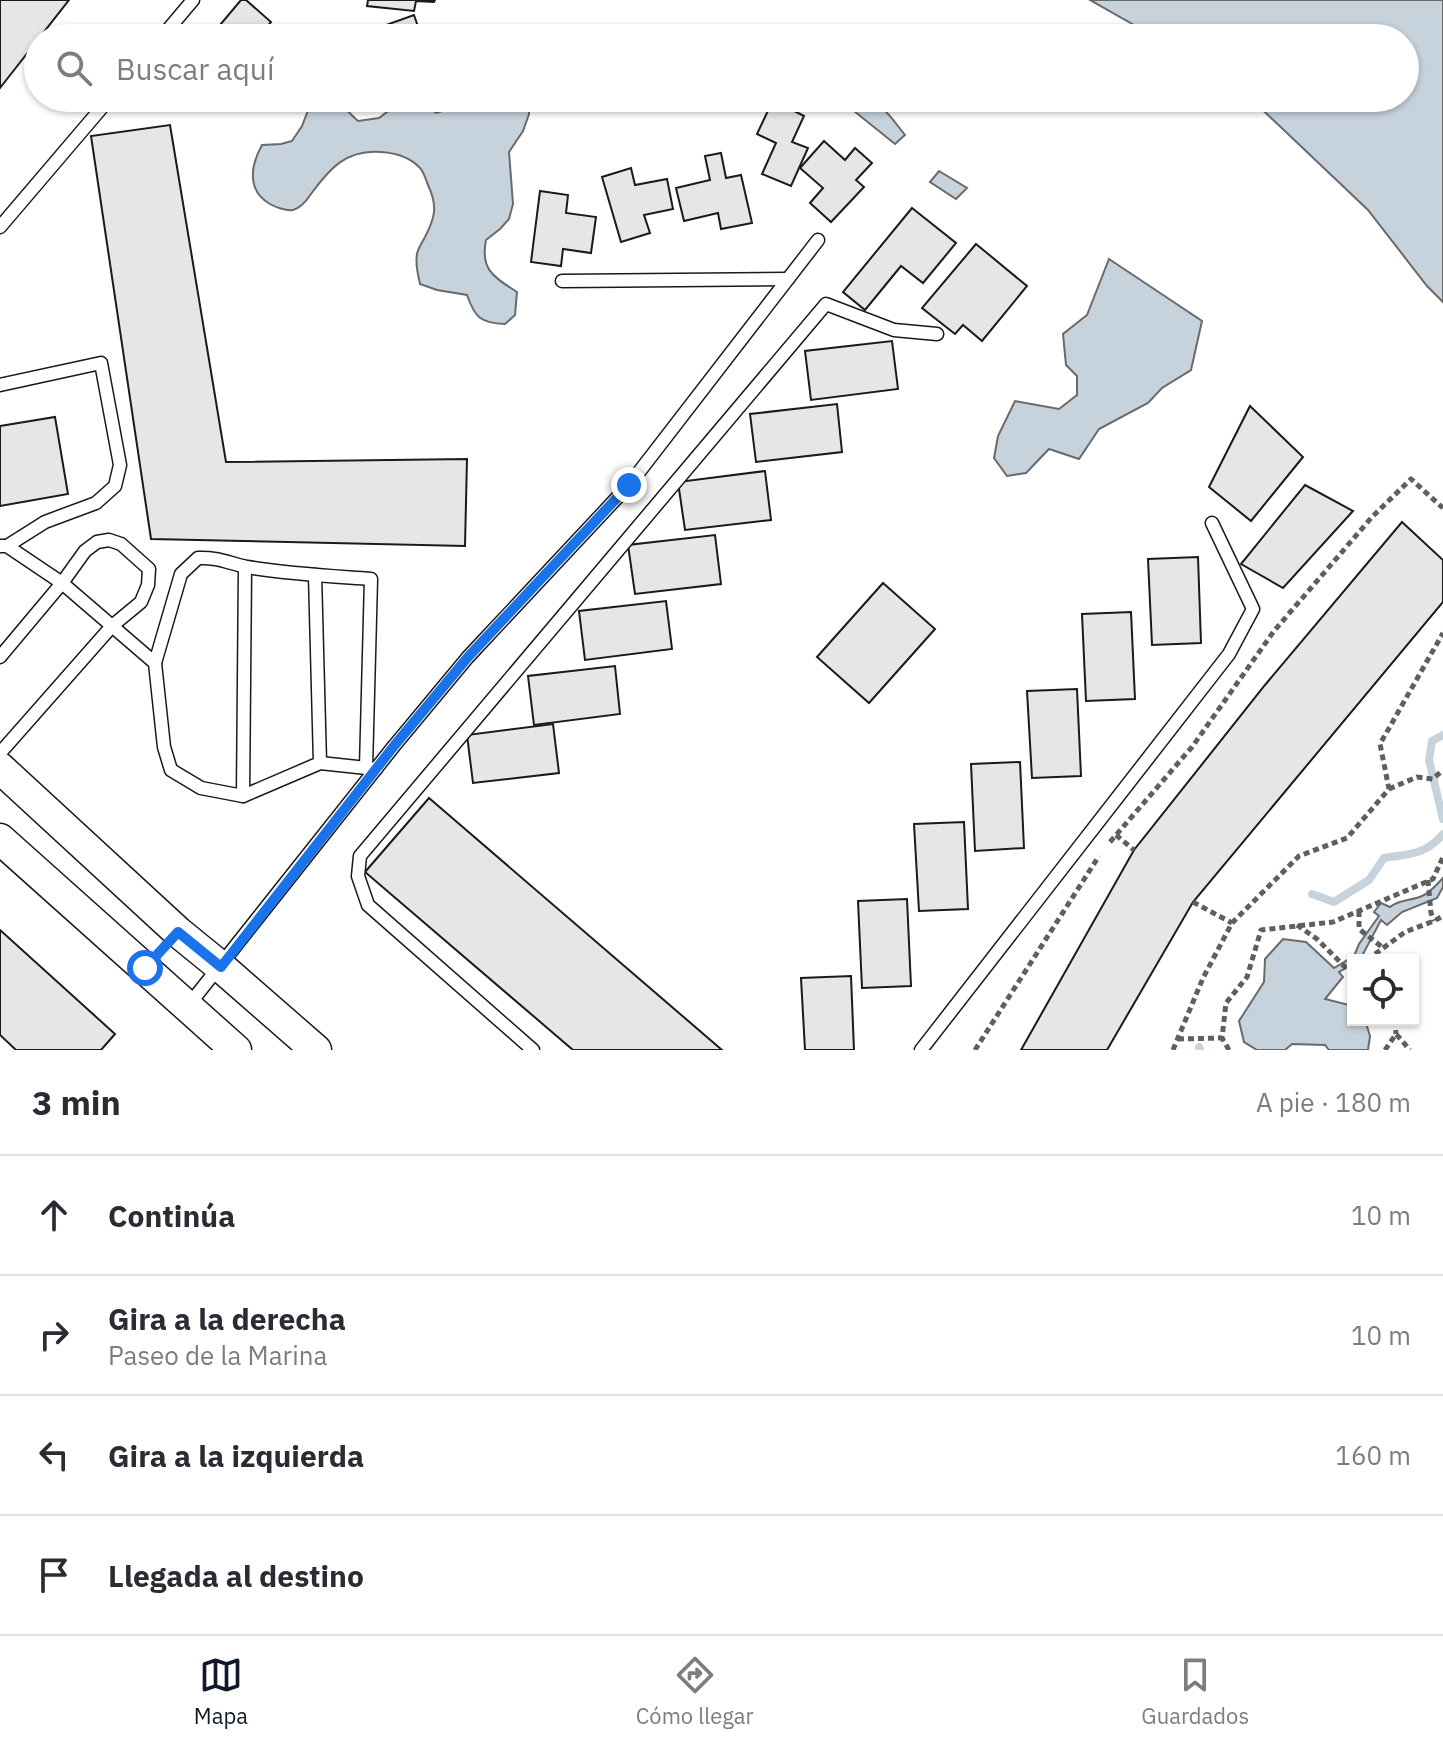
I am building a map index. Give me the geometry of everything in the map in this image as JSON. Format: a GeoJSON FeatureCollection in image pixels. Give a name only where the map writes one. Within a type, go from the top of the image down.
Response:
{"type":"FeatureCollection","features":[{"type":"Feature","properties":{"kind":"street"},"geometry":{"type":"LineString","coordinates":[[0,768],[178,932],[316,1050]]}},
{"type":"Feature","properties":{"kind":"street"},"geometry":{"type":"LineString","coordinates":[[0,839],[236,1050]]}},
{"type":"Feature","properties":{"kind":"street"},"geometry":{"type":"LineString","coordinates":[[145,968],[178,932]]}},
{"type":"Feature","properties":{"kind":"lane"},"geometry":{"type":"LineString","coordinates":[[173,24],[193,0]]}},
{"type":"Feature","properties":{"kind":"lane"},"geometry":{"type":"LineString","coordinates":[[0,227],[98,112]]}},
{"type":"Feature","properties":{"kind":"lane"},"geometry":{"type":"LineString","coordinates":[[188,1007],[371,769],[468,657],[629,485],[818,240]]}},
{"type":"Feature","properties":{"kind":"lane"},"geometry":{"type":"LineString","coordinates":[[562,281],[788,279]]}},
{"type":"Feature","properties":{"kind":"lane"},"geometry":{"type":"LineString","coordinates":[[533,1050],[368,905],[358,876],[360,856],[826,304],[894,330],[937,334]]}},
{"type":"Feature","properties":{"kind":"lane"},"geometry":{"type":"LineString","coordinates":[[0,385],[101,363],[120,465],[115,486],[96,503],[45,522],[4,546],[62,583],[155,663]]}},
{"type":"Feature","properties":{"kind":"lane"},"geometry":{"type":"LineString","coordinates":[[921,1050],[1229,654],[1253,609],[1212,523]]}},
{"type":"Feature","properties":{"kind":"lane"},"geometry":{"type":"LineString","coordinates":[[0,657],[85,551],[97,542],[109,540],[121,544],[149,569],[148,585],[141,602],[112,626],[0,753]]}},
{"type":"Feature","properties":{"kind":"lane"},"geometry":{"type":"LineString","coordinates":[[214,557],[245,567],[371,579],[371,769],[320,763],[243,796],[201,788],[171,770],[164,747],[155,663],[181,574],[198,558],[214,557]]}},
{"type":"Feature","properties":{"kind":"lane"},"geometry":{"type":"LineString","coordinates":[[243,796],[245,567]]}},
{"type":"Feature","properties":{"kind":"lane"},"geometry":{"type":"LineString","coordinates":[[315,575],[320,763]]}},
{"type":"Feature","properties":{"kind":"lane"},"geometry":{"type":"LineString","coordinates":[[510,1050],[520,1038]]}},
{"type":"Feature","properties":{"kind":"path"},"geometry":{"type":"LineString","coordinates":[[1108,844],[1192,747],[1274,631],[1372,517],[1411,479],[1443,508]]}},
{"type":"Feature","properties":{"kind":"path"},"geometry":{"type":"LineString","coordinates":[[1389,789],[1380,744],[1443,633]]}},
{"type":"Feature","properties":{"kind":"path"},"geometry":{"type":"LineString","coordinates":[[1173,1050],[1203,978],[1232,923],[1299,856],[1347,838],[1389,789],[1417,777],[1433,779],[1443,770]]}},
{"type":"Feature","properties":{"kind":"path"},"geometry":{"type":"LineString","coordinates":[[1116,835],[1134,850]]}},
{"type":"Feature","properties":{"kind":"path"},"geometry":{"type":"LineString","coordinates":[[975,1050],[1101,854]]}},
{"type":"Feature","properties":{"kind":"path"},"geometry":{"type":"LineString","coordinates":[[1229,1050],[1222,1038],[1226,1003],[1247,977],[1261,930],[1333,922],[1428,884],[1443,857]]}},
{"type":"Feature","properties":{"kind":"path"},"geometry":{"type":"LineString","coordinates":[[1428,884],[1434,921]]}},
{"type":"Feature","properties":{"kind":"path"},"geometry":{"type":"LineString","coordinates":[[1193,902],[1232,923]]}},
{"type":"Feature","properties":{"kind":"path"},"geometry":{"type":"LineString","coordinates":[[1359,911],[1359,929],[1379,945]]}},
{"type":"Feature","properties":{"kind":"path"},"geometry":{"type":"LineString","coordinates":[[1372,954],[1379,945],[1443,916]]}},
{"type":"Feature","properties":{"kind":"path"},"geometry":{"type":"LineString","coordinates":[[1297,925],[1317,939],[1347,968]]}},
{"type":"Feature","properties":{"kind":"path"},"geometry":{"type":"LineString","coordinates":[[1395,1026],[1396,1034],[1410,1050]]}},
{"type":"Feature","properties":{"kind":"path"},"geometry":{"type":"LineString","coordinates":[[1385,1050],[1396,1034]]}},
{"type":"Feature","properties":{"kind":"path"},"geometry":{"type":"LineString","coordinates":[[1178,1039],[1222,1038]]}},
{"type":"Feature","properties":{"kind":"shaded area"},"geometry":{"type":"Polygon","coordinates":[[[1090,0],[1443,0],[1443,302],[1368,210],[1265,112],[1419,112],[1419,24],[1132,24],[1090,0]]]}},
{"type":"Feature","properties":{"kind":"shaded area"},"geometry":{"type":"Polygon","coordinates":[[[307,112],[349,112],[358,121],[379,118],[387,112],[529,112],[523,131],[509,152],[513,204],[509,219],[486,240],[485,250],[491,272],[517,292],[515,315],[505,324],[490,322],[480,318],[467,295],[420,284],[417,254],[431,224],[434,206],[423,172],[407,158],[381,152],[349,157],[333,168],[304,204],[293,210],[270,204],[262,198],[254,184],[253,169],[262,145],[292,141],[307,112]]]}},
{"type":"Feature","properties":{"kind":"shaded area"},"geometry":{"type":"Polygon","coordinates":[[[855,112],[886,112],[905,135],[895,144],[855,112]]]}},
{"type":"Feature","properties":{"kind":"shaded area"},"geometry":{"type":"Polygon","coordinates":[[[939,171],[967,188],[956,199],[930,182],[939,171]]]}},
{"type":"Feature","properties":{"kind":"shaded area"},"geometry":{"type":"Polygon","coordinates":[[[1109,259],[1202,321],[1191,370],[1162,388],[1148,403],[1099,429],[1079,459],[1049,449],[1026,473],[1007,476],[994,458],[998,436],[1015,401],[1059,409],[1077,395],[1077,376],[1066,365],[1063,334],[1087,315],[1109,259]]]}},
{"type":"Feature","properties":{"kind":"shaded area"},"geometry":{"type":"Polygon","coordinates":[[[1443,878],[1443,887],[1437,898],[1402,912],[1387,925],[1381,920],[1363,954],[1355,954],[1379,916],[1374,912],[1381,903],[1390,907],[1431,890],[1443,878]]]}},
{"type":"Feature","properties":{"kind":"shaded area"},"geometry":{"type":"Polygon","coordinates":[[[1283,939],[1306,942],[1334,968],[1347,960],[1347,967],[1339,972],[1343,977],[1325,999],[1347,1004],[1347,1026],[1367,1026],[1370,1036],[1368,1050],[1329,1050],[1325,1045],[1292,1044],[1285,1050],[1257,1050],[1244,1042],[1239,1021],[1264,982],[1265,959],[1283,939]]]}},
{"type":"Feature","properties":{"kind":"building"},"geometry":{"type":"Polygon","coordinates":[[[0,0],[69,0],[50,24],[24,24],[24,57],[0,88],[0,0]]]}},
{"type":"Feature","properties":{"kind":"building"},"geometry":{"type":"Polygon","coordinates":[[[241,0],[246,0],[271,22],[269,24],[221,24],[241,0]]]}},
{"type":"Feature","properties":{"kind":"building"},"geometry":{"type":"Polygon","coordinates":[[[368,0],[435,0],[416,1],[414,11],[367,6],[368,0]]]}},
{"type":"Feature","properties":{"kind":"building"},"geometry":{"type":"Polygon","coordinates":[[[414,15],[417,24],[389,24],[414,15]]]}},
{"type":"Feature","properties":{"kind":"building"},"geometry":{"type":"Polygon","coordinates":[[[767,112],[796,112],[804,116],[792,142],[808,148],[791,186],[762,174],[776,143],[757,134],[767,112]]]}},
{"type":"Feature","properties":{"kind":"building"},"geometry":{"type":"Polygon","coordinates":[[[170,125],[226,462],[467,459],[465,546],[151,539],[91,136],[170,125]]]}},
{"type":"Feature","properties":{"kind":"building"},"geometry":{"type":"Polygon","coordinates":[[[824,141],[845,160],[855,148],[872,163],[856,180],[864,187],[831,222],[810,203],[823,188],[800,168],[824,141]]]}},
{"type":"Feature","properties":{"kind":"building"},"geometry":{"type":"Polygon","coordinates":[[[721,153],[726,178],[741,175],[752,223],[721,229],[718,213],[684,221],[676,188],[710,180],[705,156],[721,153]]]}},
{"type":"Feature","properties":{"kind":"building"},"geometry":{"type":"Polygon","coordinates":[[[631,168],[635,185],[667,179],[673,209],[644,215],[650,233],[621,242],[602,177],[631,168]]]}},
{"type":"Feature","properties":{"kind":"building"},"geometry":{"type":"Polygon","coordinates":[[[540,191],[568,195],[566,213],[596,217],[591,253],[563,249],[561,266],[531,262],[540,191]]]}},
{"type":"Feature","properties":{"kind":"building"},"geometry":{"type":"Polygon","coordinates":[[[912,208],[956,243],[923,283],[901,266],[865,310],[843,292],[912,208]]]}},
{"type":"Feature","properties":{"kind":"building"},"geometry":{"type":"Polygon","coordinates":[[[976,244],[1027,286],[982,341],[963,325],[955,334],[922,308],[976,244]]]}},
{"type":"Feature","properties":{"kind":"building"},"geometry":{"type":"Polygon","coordinates":[[[892,341],[898,389],[811,400],[805,351],[892,341]]]}},
{"type":"Feature","properties":{"kind":"building"},"geometry":{"type":"Polygon","coordinates":[[[837,404],[842,452],[756,462],[750,414],[837,404]]]}},
{"type":"Feature","properties":{"kind":"building"},"geometry":{"type":"Polygon","coordinates":[[[1250,406],[1303,457],[1251,521],[1209,487],[1250,406]]]}},
{"type":"Feature","properties":{"kind":"building"},"geometry":{"type":"Polygon","coordinates":[[[55,417],[68,494],[0,506],[0,426],[55,417]]]}},
{"type":"Feature","properties":{"kind":"building"},"geometry":{"type":"Polygon","coordinates":[[[765,471],[771,520],[685,530],[678,482],[765,471]]]}},
{"type":"Feature","properties":{"kind":"building"},"geometry":{"type":"Polygon","coordinates":[[[1305,485],[1353,511],[1283,588],[1241,564],[1305,485]]]}},
{"type":"Feature","properties":{"kind":"building"},"geometry":{"type":"Polygon","coordinates":[[[1402,522],[1443,560],[1443,602],[1193,902],[1107,1050],[1021,1050],[1134,850],[1265,685],[1402,522]]]}},
{"type":"Feature","properties":{"kind":"building"},"geometry":{"type":"Polygon","coordinates":[[[715,535],[721,584],[635,594],[628,545],[715,535]]]}},
{"type":"Feature","properties":{"kind":"building"},"geometry":{"type":"Polygon","coordinates":[[[1198,557],[1201,643],[1152,645],[1148,559],[1198,557]]]}},
{"type":"Feature","properties":{"kind":"building"},"geometry":{"type":"Polygon","coordinates":[[[883,583],[935,629],[869,703],[817,657],[883,583]]]}},
{"type":"Feature","properties":{"kind":"building"},"geometry":{"type":"Polygon","coordinates":[[[666,601],[672,649],[585,660],[579,611],[666,601]]]}},
{"type":"Feature","properties":{"kind":"building"},"geometry":{"type":"Polygon","coordinates":[[[1131,612],[1135,699],[1086,701],[1082,614],[1131,612]]]}},
{"type":"Feature","properties":{"kind":"building"},"geometry":{"type":"Polygon","coordinates":[[[615,666],[620,714],[534,725],[528,676],[615,666]]]}},
{"type":"Feature","properties":{"kind":"building"},"geometry":{"type":"Polygon","coordinates":[[[1077,689],[1081,776],[1032,778],[1027,691],[1077,689]]]}},
{"type":"Feature","properties":{"kind":"building"},"geometry":{"type":"Polygon","coordinates":[[[553,724],[559,773],[473,783],[467,735],[553,724]]]}},
{"type":"Feature","properties":{"kind":"building"},"geometry":{"type":"Polygon","coordinates":[[[1020,762],[1024,848],[975,851],[971,764],[1020,762]]]}},
{"type":"Feature","properties":{"kind":"building"},"geometry":{"type":"Polygon","coordinates":[[[429,798],[722,1050],[573,1050],[365,872],[429,798]]]}},
{"type":"Feature","properties":{"kind":"building"},"geometry":{"type":"Polygon","coordinates":[[[964,822],[968,909],[919,911],[914,824],[964,822]]]}},
{"type":"Feature","properties":{"kind":"building"},"geometry":{"type":"Polygon","coordinates":[[[907,899],[911,986],[862,988],[858,901],[907,899]]]}},
{"type":"Feature","properties":{"kind":"building"},"geometry":{"type":"Polygon","coordinates":[[[0,930],[115,1034],[101,1050],[16,1050],[0,1035],[0,930]]]}},
{"type":"Feature","properties":{"kind":"building"},"geometry":{"type":"Polygon","coordinates":[[[851,976],[854,1050],[805,1050],[801,978],[851,976]]]}},
{"type":"Feature","properties":{"kind":"waterway"},"geometry":{"type":"LineString","coordinates":[[1443,735],[1432,741],[1429,760],[1443,819]]}},
{"type":"Feature","properties":{"kind":"waterway"},"geometry":{"type":"LineString","coordinates":[[1312,894],[1334,902],[1369,880],[1384,858],[1423,850],[1443,834]]}},
{"type":"Feature","properties":{"kind":"route"},"geometry":{"type":"LineString","coordinates":[[145,968],[178,932],[221,967],[394,746],[468,657],[629,485]]}}]}
